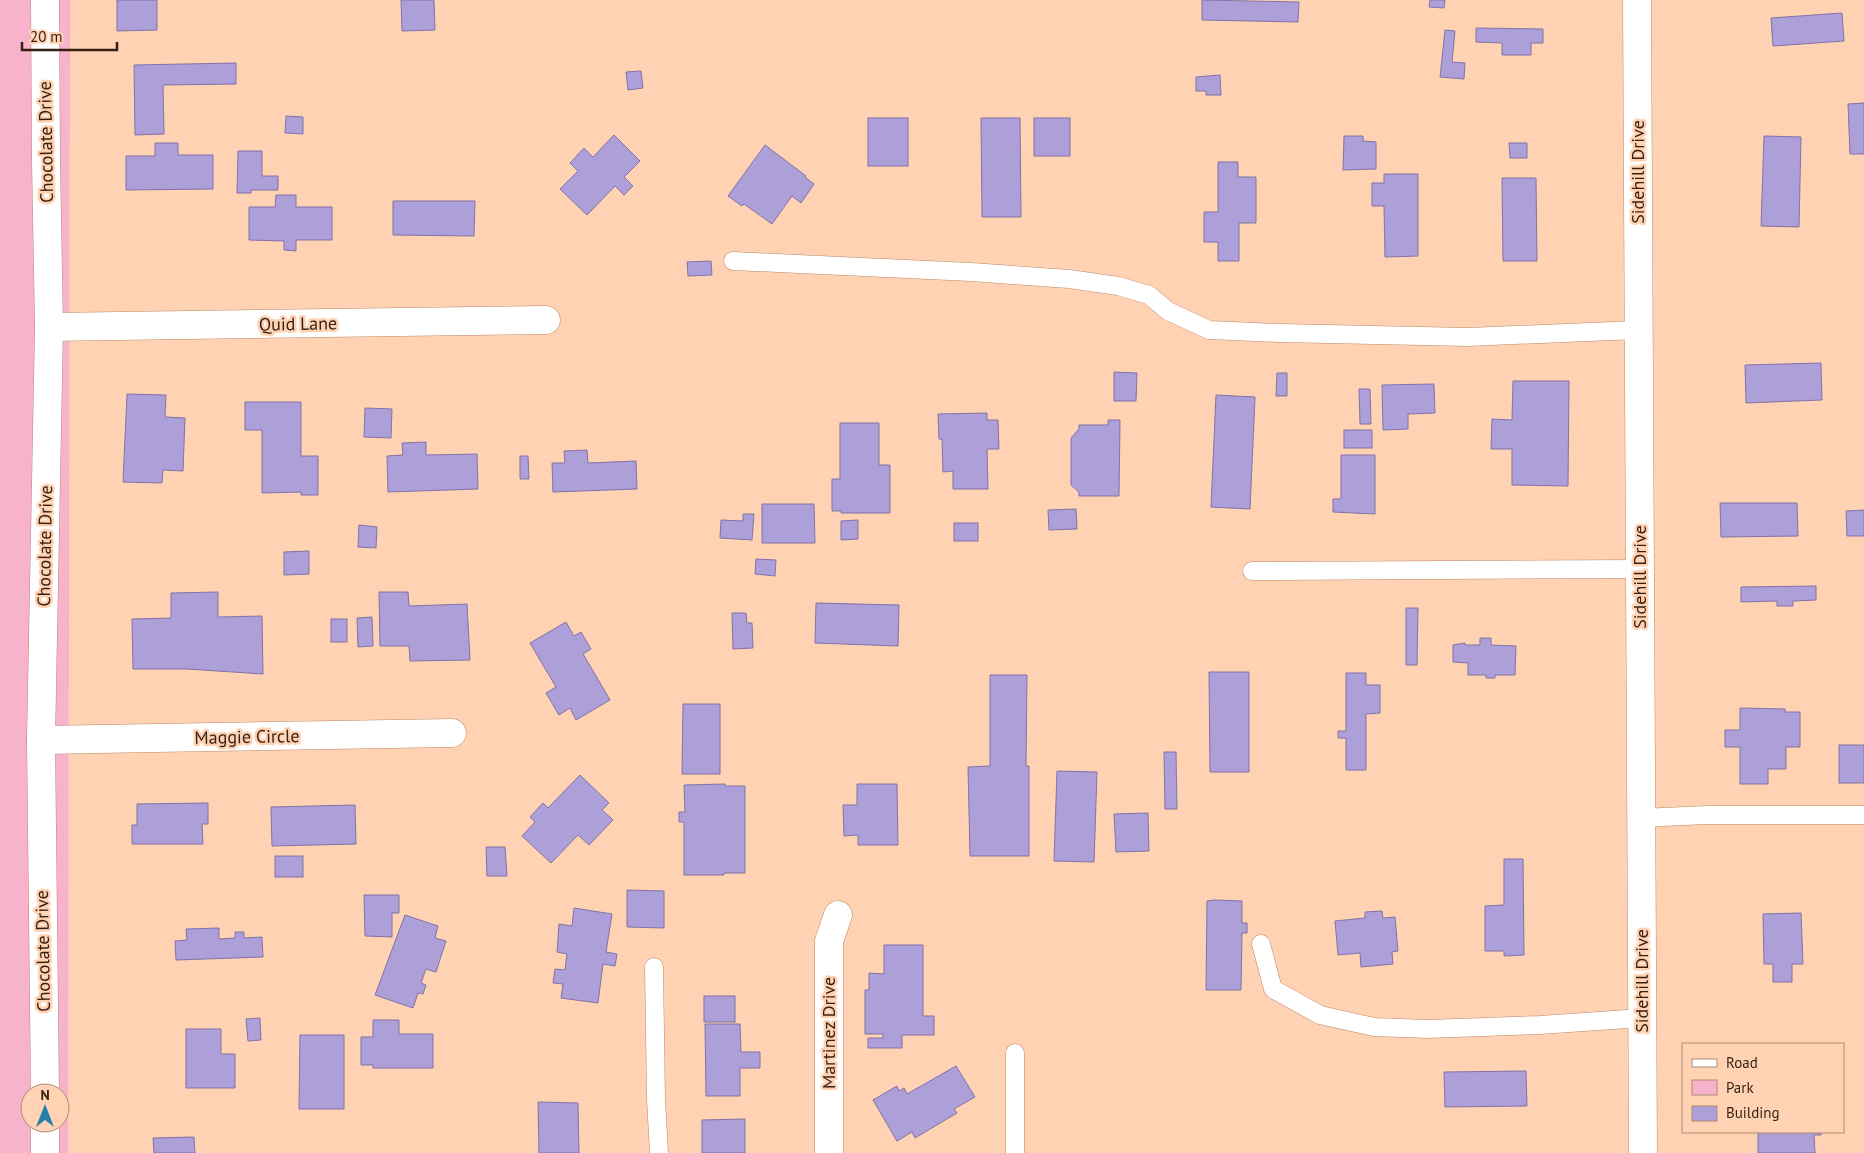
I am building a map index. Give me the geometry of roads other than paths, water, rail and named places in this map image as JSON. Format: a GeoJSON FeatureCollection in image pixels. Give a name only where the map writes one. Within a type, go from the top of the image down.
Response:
{"type":"FeatureCollection","features":[{"type":"Feature","properties":{"kind":"street","name":"Chocolate Drive"},"geometry":{"type":"LineString","coordinates":[[44,1083],[41,740],[50,327],[45,0]]}},
{"type":"Feature","properties":{"kind":"street","name":"Sidehill Drive"},"geometry":{"type":"LineString","coordinates":[[1637,0],[1643,1153]]}},
{"type":"Feature","properties":{"kind":"street","name":"Quid Lane"},"geometry":{"type":"LineString","coordinates":[[50,327],[546,320]]}},
{"type":"Feature","properties":{"kind":"street","name":"Maggie Circle"},"geometry":{"type":"LineString","coordinates":[[41,740],[452,733]]}},
{"type":"Feature","properties":{"kind":"street","name":"Martinez Drive"},"geometry":{"type":"LineString","coordinates":[[828,1153],[829,941],[838,915]]}},
{"type":"Feature","properties":{"kind":"street"},"geometry":{"type":"LineString","coordinates":[[45,1133],[45,1153]]}},
{"type":"Feature","properties":{"kind":"lane"},"geometry":{"type":"LineString","coordinates":[[733,261],[971,272],[1069,279],[1118,286],[1149,295],[1168,311],[1209,330],[1468,337],[1638,330]]}},
{"type":"Feature","properties":{"kind":"lane"},"geometry":{"type":"LineString","coordinates":[[1252,571],[1640,568]]}},
{"type":"Feature","properties":{"kind":"lane"},"geometry":{"type":"LineString","coordinates":[[1641,818],[1707,815],[1864,815]]}},
{"type":"Feature","properties":{"kind":"lane"},"geometry":{"type":"LineString","coordinates":[[1261,944],[1273,989],[1320,1015],[1374,1027],[1427,1029],[1540,1025],[1642,1018]]}},
{"type":"Feature","properties":{"kind":"lane"},"geometry":{"type":"LineString","coordinates":[[654,967],[656,1099],[659,1153]]}},
{"type":"Feature","properties":{"kind":"lane"},"geometry":{"type":"LineString","coordinates":[[1015,1053],[1015,1153]]}}]}
